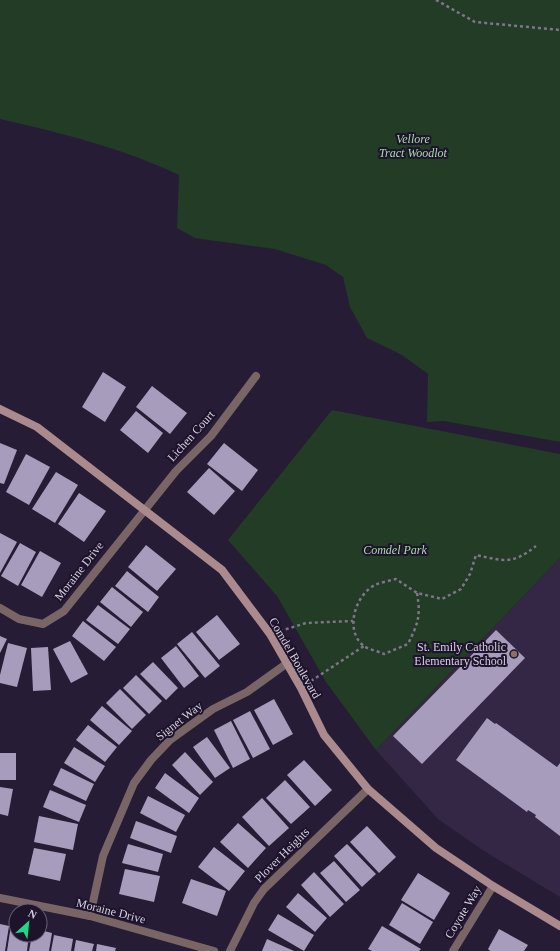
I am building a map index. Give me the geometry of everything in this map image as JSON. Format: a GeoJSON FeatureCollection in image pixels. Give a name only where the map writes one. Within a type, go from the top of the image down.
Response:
{"type":"FeatureCollection","features":[{"type":"Feature","properties":{"kind":"street","name":"Lichen Court"},"geometry":{"type":"LineString","coordinates":[[144,510],[176,471],[210,436],[256,376]]}},
{"type":"Feature","properties":{"kind":"street","name":"Comdel Boulevard"},"geometry":{"type":"LineString","coordinates":[[0,409],[37,427],[222,570],[270,634],[301,688],[324,735],[368,789],[436,848],[493,886],[560,926]]}},
{"type":"Feature","properties":{"kind":"street","name":"Moraine Drive"},"geometry":{"type":"LineString","coordinates":[[0,608],[19,619],[43,624],[64,611],[144,510]]}},
{"type":"Feature","properties":{"kind":"street","name":"Signet Way"},"geometry":{"type":"LineString","coordinates":[[90,916],[106,849],[134,783],[151,760],[170,740],[208,713],[247,692],[286,664]]}},
{"type":"Feature","properties":{"kind":"street","name":"Plover Heights"},"geometry":{"type":"LineString","coordinates":[[230,951],[254,903],[264,889],[368,789]]}},
{"type":"Feature","properties":{"kind":"street","name":"Coyote Way"},"geometry":{"type":"LineString","coordinates":[[453,951],[493,886]]}},
{"type":"Feature","properties":{"kind":"street","name":"Moraine Drive"},"geometry":{"type":"LineString","coordinates":[[0,898],[90,916],[214,951]]}},
{"type":"Feature","properties":{"kind":"path"},"geometry":{"type":"LineString","coordinates":[[436,0],[475,22],[560,30]]}},
{"type":"Feature","properties":{"kind":"path"},"geometry":{"type":"LineString","coordinates":[[417,593],[419,607],[418,623],[408,644],[384,654],[364,646],[354,634],[353,621],[358,600],[374,585],[396,579],[417,593],[442,599],[461,589],[470,574],[476,555],[506,562],[525,555],[536,546]]}},
{"type":"Feature","properties":{"kind":"path"},"geometry":{"type":"LineString","coordinates":[[270,634],[306,623],[353,621]]}},
{"type":"Feature","properties":{"kind":"path"},"geometry":{"type":"LineString","coordinates":[[301,688],[364,646]]}},
{"type":"Feature","properties":{"kind":"shaded area","name":"St. Emily Catholic Elementary School"},"geometry":{"type":"Polygon","coordinates":[[[560,558],[560,897],[484,851],[438,819],[376,750],[560,558]]]}},
{"type":"Feature","properties":{"kind":"green space","name":"Vellore Tract Woodlot"},"geometry":{"type":"Polygon","coordinates":[[[0,0],[560,0],[560,442],[444,421],[427,422],[428,374],[402,355],[367,338],[350,307],[343,277],[326,265],[275,249],[195,238],[177,228],[179,175],[136,157],[91,142],[0,119],[0,0]]]}},
{"type":"Feature","properties":{"kind":"green space","name":"Comdel Park"},"geometry":{"type":"Polygon","coordinates":[[[332,410],[560,454],[560,558],[376,750],[326,682],[277,596],[228,540],[332,410]]]}},
{"type":"Feature","properties":{"kind":"building"},"geometry":{"type":"Polygon","coordinates":[[[103,372],[126,387],[105,422],[82,407],[103,372]]]}},
{"type":"Feature","properties":{"kind":"building"},"geometry":{"type":"Polygon","coordinates":[[[152,386],[187,413],[170,434],[136,407],[152,386]]]}},
{"type":"Feature","properties":{"kind":"building"},"geometry":{"type":"Polygon","coordinates":[[[136,411],[163,433],[148,453],[120,430],[136,411]]]}},
{"type":"Feature","properties":{"kind":"building"},"geometry":{"type":"Polygon","coordinates":[[[0,443],[17,450],[4,484],[0,483],[0,443]]]}},
{"type":"Feature","properties":{"kind":"building"},"geometry":{"type":"Polygon","coordinates":[[[224,443],[258,470],[242,491],[207,464],[224,443]]]}},
{"type":"Feature","properties":{"kind":"building"},"geometry":{"type":"Polygon","coordinates":[[[26,454],[50,467],[29,505],[6,492],[26,454]]]}},
{"type":"Feature","properties":{"kind":"building"},"geometry":{"type":"Polygon","coordinates":[[[209,468],[235,491],[214,515],[187,492],[209,468]]]}},
{"type":"Feature","properties":{"kind":"building"},"geometry":{"type":"Polygon","coordinates":[[[56,472],[78,485],[55,523],[32,509],[56,472]]]}},
{"type":"Feature","properties":{"kind":"building"},"geometry":{"type":"Polygon","coordinates":[[[79,493],[106,511],[84,542],[58,524],[79,493]]]}},
{"type":"Feature","properties":{"kind":"building"},"geometry":{"type":"Polygon","coordinates":[[[0,533],[17,542],[0,573],[0,533]]]}},
{"type":"Feature","properties":{"kind":"building"},"geometry":{"type":"Polygon","coordinates":[[[20,543],[36,552],[18,586],[1,576],[20,543]]]}},
{"type":"Feature","properties":{"kind":"building"},"geometry":{"type":"Polygon","coordinates":[[[146,545],[176,569],[157,591],[128,567],[146,545]]]}},
{"type":"Feature","properties":{"kind":"building"},"geometry":{"type":"Polygon","coordinates":[[[40,551],[61,563],[42,597],[21,585],[40,551]]]}},
{"type":"Feature","properties":{"kind":"building"},"geometry":{"type":"Polygon","coordinates":[[[127,571],[159,597],[148,612],[115,586],[127,571]]]}},
{"type":"Feature","properties":{"kind":"building"},"geometry":{"type":"Polygon","coordinates":[[[112,587],[143,612],[131,627],[100,602],[112,587]]]}},
{"type":"Feature","properties":{"kind":"building"},"geometry":{"type":"Polygon","coordinates":[[[98,605],[130,629],[118,644],[86,620],[98,605]]]}},
{"type":"Feature","properties":{"kind":"building"},"geometry":{"type":"Polygon","coordinates":[[[217,615],[240,644],[219,660],[196,632],[217,615]]]}},
{"type":"Feature","properties":{"kind":"building"},"geometry":{"type":"Polygon","coordinates":[[[83,621],[116,647],[104,661],[72,636],[83,621]]]}},
{"type":"Feature","properties":{"kind":"building"},"geometry":{"type":"Polygon","coordinates":[[[496,630],[525,658],[422,764],[393,736],[496,630]]]}},
{"type":"Feature","properties":{"kind":"building"},"geometry":{"type":"Polygon","coordinates":[[[192,632],[220,666],[205,678],[177,644],[192,632]]]}},
{"type":"Feature","properties":{"kind":"building"},"geometry":{"type":"Polygon","coordinates":[[[0,636],[7,639],[0,653],[0,636]]]}},
{"type":"Feature","properties":{"kind":"building"},"geometry":{"type":"Polygon","coordinates":[[[70,641],[88,674],[71,683],[53,649],[70,641]]]}},
{"type":"Feature","properties":{"kind":"building"},"geometry":{"type":"Polygon","coordinates":[[[8,643],[27,648],[17,687],[0,683],[0,675],[8,643]]]}},
{"type":"Feature","properties":{"kind":"building"},"geometry":{"type":"Polygon","coordinates":[[[176,646],[199,676],[184,688],[161,658],[176,646]]]}},
{"type":"Feature","properties":{"kind":"building"},"geometry":{"type":"Polygon","coordinates":[[[48,647],[51,690],[33,691],[31,648],[48,647]]]}},
{"type":"Feature","properties":{"kind":"building"},"geometry":{"type":"Polygon","coordinates":[[[153,662],[178,688],[166,700],[140,674],[153,662]]]}},
{"type":"Feature","properties":{"kind":"building"},"geometry":{"type":"Polygon","coordinates":[[[136,675],[162,701],[149,714],[123,688],[136,675]]]}},
{"type":"Feature","properties":{"kind":"building"},"geometry":{"type":"Polygon","coordinates":[[[120,689],[146,715],[132,729],[106,703],[120,689]]]}},
{"type":"Feature","properties":{"kind":"building"},"geometry":{"type":"Polygon","coordinates":[[[274,699],[293,734],[273,745],[254,710],[274,699]]]}},
{"type":"Feature","properties":{"kind":"building"},"geometry":{"type":"Polygon","coordinates":[[[102,706],[132,731],[119,745],[90,720],[102,706]]]}},
{"type":"Feature","properties":{"kind":"building"},"geometry":{"type":"Polygon","coordinates":[[[250,711],[270,749],[253,758],[233,720],[250,711]]]}},
{"type":"Feature","properties":{"kind":"building"},"geometry":{"type":"Polygon","coordinates":[[[487,718],[557,767],[560,763],[560,836],[535,817],[536,815],[528,810],[527,812],[456,760],[487,718]]]}},
{"type":"Feature","properties":{"kind":"building"},"geometry":{"type":"Polygon","coordinates":[[[231,721],[250,759],[233,768],[214,730],[231,721]]]}},
{"type":"Feature","properties":{"kind":"building"},"geometry":{"type":"Polygon","coordinates":[[[88,725],[117,747],[105,762],[76,740],[88,725]]]}},
{"type":"Feature","properties":{"kind":"building"},"geometry":{"type":"Polygon","coordinates":[[[207,737],[230,768],[215,778],[193,747],[207,737]]]}},
{"type":"Feature","properties":{"kind":"building"},"geometry":{"type":"Polygon","coordinates":[[[74,747],[105,766],[95,782],[64,763],[74,747]]]}},
{"type":"Feature","properties":{"kind":"building"},"geometry":{"type":"Polygon","coordinates":[[[185,752],[213,782],[200,795],[172,765],[185,752]]]}},
{"type":"Feature","properties":{"kind":"building"},"geometry":{"type":"Polygon","coordinates":[[[0,753],[16,753],[16,780],[0,780],[0,753]]]}},
{"type":"Feature","properties":{"kind":"building"},"geometry":{"type":"Polygon","coordinates":[[[304,760],[332,790],[315,806],[287,775],[304,760]]]}},
{"type":"Feature","properties":{"kind":"building"},"geometry":{"type":"Polygon","coordinates":[[[61,768],[94,784],[86,801],[53,785],[61,768]]]}},
{"type":"Feature","properties":{"kind":"building"},"geometry":{"type":"Polygon","coordinates":[[[165,773],[199,798],[189,813],[155,788],[165,773]]]}},
{"type":"Feature","properties":{"kind":"building"},"geometry":{"type":"Polygon","coordinates":[[[285,780],[310,807],[291,824],[266,798],[285,780]]]}},
{"type":"Feature","properties":{"kind":"building"},"geometry":{"type":"Polygon","coordinates":[[[0,787],[13,789],[8,816],[0,814],[0,787]]]}},
{"type":"Feature","properties":{"kind":"building"},"geometry":{"type":"Polygon","coordinates":[[[50,790],[86,805],[79,822],[43,807],[50,790]]]}},
{"type":"Feature","properties":{"kind":"building"},"geometry":{"type":"Polygon","coordinates":[[[148,796],[185,815],[176,832],[140,813],[148,796]]]}},
{"type":"Feature","properties":{"kind":"building"},"geometry":{"type":"Polygon","coordinates":[[[262,798],[289,828],[269,846],[242,817],[262,798]]]}},
{"type":"Feature","properties":{"kind":"building"},"geometry":{"type":"Polygon","coordinates":[[[39,816],[78,824],[73,850],[34,842],[39,816]]]}},
{"type":"Feature","properties":{"kind":"building"},"geometry":{"type":"Polygon","coordinates":[[[136,821],[177,836],[171,853],[130,838],[136,821]]]}},
{"type":"Feature","properties":{"kind":"building"},"geometry":{"type":"Polygon","coordinates":[[[238,823],[266,848],[248,868],[220,842],[238,823]]]}},
{"type":"Feature","properties":{"kind":"building"},"geometry":{"type":"Polygon","coordinates":[[[367,826],[396,857],[379,873],[350,842],[367,826]]]}},
{"type":"Feature","properties":{"kind":"building"},"geometry":{"type":"Polygon","coordinates":[[[128,844],[163,854],[158,872],[122,863],[128,844]]]}},
{"type":"Feature","properties":{"kind":"building"},"geometry":{"type":"Polygon","coordinates":[[[347,844],[376,874],[362,887],[334,856],[347,844]]]}},
{"type":"Feature","properties":{"kind":"building"},"geometry":{"type":"Polygon","coordinates":[[[214,847],[245,871],[229,891],[198,867],[214,847]]]}},
{"type":"Feature","properties":{"kind":"building"},"geometry":{"type":"Polygon","coordinates":[[[34,848],[66,854],[60,881],[28,874],[34,848]]]}},
{"type":"Feature","properties":{"kind":"building"},"geometry":{"type":"Polygon","coordinates":[[[334,861],[360,890],[346,902],[320,873],[334,861]]]}},
{"type":"Feature","properties":{"kind":"building"},"geometry":{"type":"Polygon","coordinates":[[[125,869],[160,876],[154,902],[119,894],[125,869]]]}},
{"type":"Feature","properties":{"kind":"building"},"geometry":{"type":"Polygon","coordinates":[[[314,872],[344,904],[330,917],[301,885],[314,872]]]}},
{"type":"Feature","properties":{"kind":"building"},"geometry":{"type":"Polygon","coordinates":[[[418,873],[450,893],[434,920],[401,900],[418,873]]]}},
{"type":"Feature","properties":{"kind":"building"},"geometry":{"type":"Polygon","coordinates":[[[191,879],[226,891],[217,916],[182,903],[191,879]]]}},
{"type":"Feature","properties":{"kind":"building"},"geometry":{"type":"Polygon","coordinates":[[[298,893],[327,918],[315,932],[286,907],[298,893]]]}},
{"type":"Feature","properties":{"kind":"building"},"geometry":{"type":"Polygon","coordinates":[[[402,903],[433,922],[420,944],[389,925],[402,903]]]}},
{"type":"Feature","properties":{"kind":"building"},"geometry":{"type":"Polygon","coordinates":[[[278,914],[314,935],[304,951],[268,930],[278,914]]]}},
{"type":"Feature","properties":{"kind":"building"},"geometry":{"type":"Polygon","coordinates":[[[0,924],[8,926],[8,932],[5,951],[0,951],[0,924]]]}},
{"type":"Feature","properties":{"kind":"building"},"geometry":{"type":"Polygon","coordinates":[[[382,926],[421,949],[419,951],[372,951],[368,949],[382,926]]]}},
{"type":"Feature","properties":{"kind":"building"},"geometry":{"type":"Polygon","coordinates":[[[499,929],[528,945],[524,951],[490,951],[488,949],[499,929]]]}},
{"type":"Feature","properties":{"kind":"building"},"geometry":{"type":"Polygon","coordinates":[[[48,932],[52,933],[49,951],[29,951],[30,943],[48,943],[48,932]]]}},
{"type":"Feature","properties":{"kind":"building"},"geometry":{"type":"Polygon","coordinates":[[[54,935],[73,939],[71,951],[51,951],[54,935]]]}},
{"type":"Feature","properties":{"kind":"building"},"geometry":{"type":"Polygon","coordinates":[[[267,939],[294,951],[262,951],[267,939]]]}},
{"type":"Feature","properties":{"kind":"building"},"geometry":{"type":"Polygon","coordinates":[[[76,940],[94,944],[92,951],[74,951],[76,940]]]}},
{"type":"Feature","properties":{"kind":"building"},"geometry":{"type":"Polygon","coordinates":[[[8,943],[28,943],[27,951],[7,951],[8,943]]]}},
{"type":"Feature","properties":{"kind":"building"},"geometry":{"type":"Polygon","coordinates":[[[97,944],[116,948],[115,951],[96,951],[97,944]]]}},
{"type":"Feature","properties":{"kind":"place","name":"St. Emily Catholic Elementary School"},"geometry":{"type":"Point","coordinates":[514,654]}}]}
